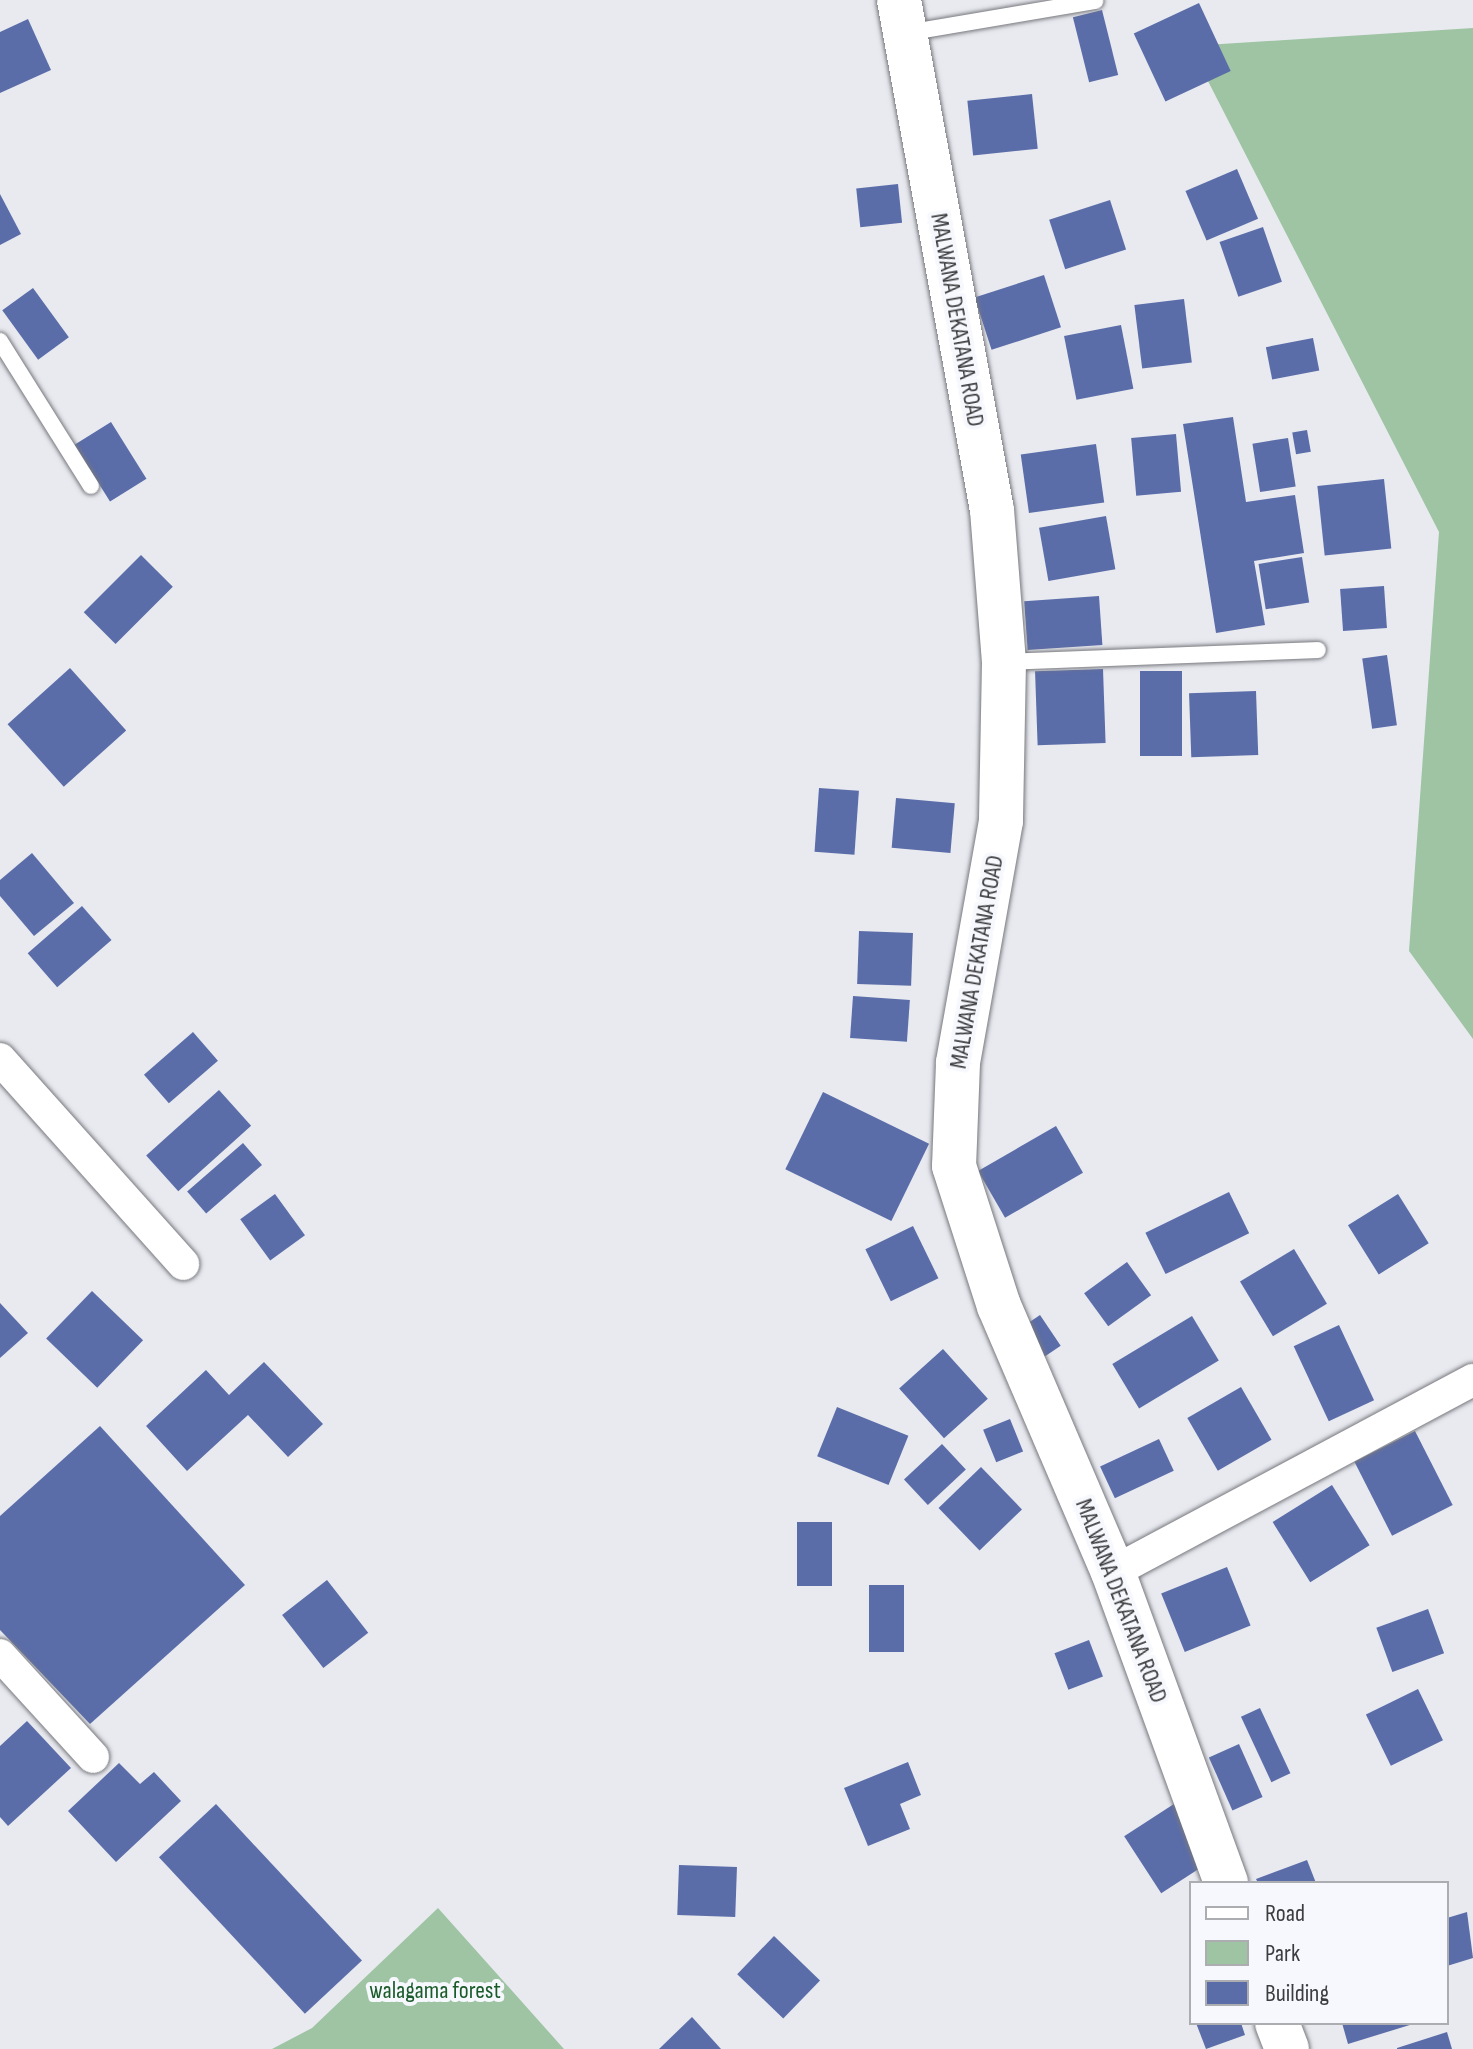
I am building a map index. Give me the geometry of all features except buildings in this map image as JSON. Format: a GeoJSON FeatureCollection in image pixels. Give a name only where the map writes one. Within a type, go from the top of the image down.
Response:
{"type":"FeatureCollection","features":[{"type":"Feature","properties":{"kind":"street","name":"MALWANA DEKATANA ROAD"},"geometry":{"type":"LineString","coordinates":[[902,17],[992,510],[1004,662],[1001,821],[958,1063],[954,1166],[999,1306],[1113,1572],[1225,1881]]}},
{"type":"Feature","properties":{"kind":"street"},"geometry":{"type":"LineString","coordinates":[[0,1059],[183,1264]]}},
{"type":"Feature","properties":{"kind":"street"},"geometry":{"type":"LineString","coordinates":[[1113,1572],[1473,1380]]}},
{"type":"Feature","properties":{"kind":"street"},"geometry":{"type":"LineString","coordinates":[[0,1655],[93,1757]]}},
{"type":"Feature","properties":{"kind":"street"},"geometry":{"type":"LineString","coordinates":[[1278,2025],[1287,2049]]}},
{"type":"Feature","properties":{"kind":"lane"},"geometry":{"type":"LineString","coordinates":[[902,17],[1095,1]]}},
{"type":"Feature","properties":{"kind":"lane"},"geometry":{"type":"LineString","coordinates":[[0,341],[91,486]]}},
{"type":"Feature","properties":{"kind":"lane"},"geometry":{"type":"LineString","coordinates":[[1004,662],[1318,650]]}},
{"type":"Feature","properties":{"kind":"green space"},"geometry":{"type":"Polygon","coordinates":[[[1473,28],[1473,1039],[1409,951],[1439,532],[1190,46],[1473,28]]]}},
{"type":"Feature","properties":{"kind":"green space","name":"walagama forest"},"geometry":{"type":"Polygon","coordinates":[[[438,1908],[564,2049],[272,2049],[312,2028],[438,1908]]]}}]}
